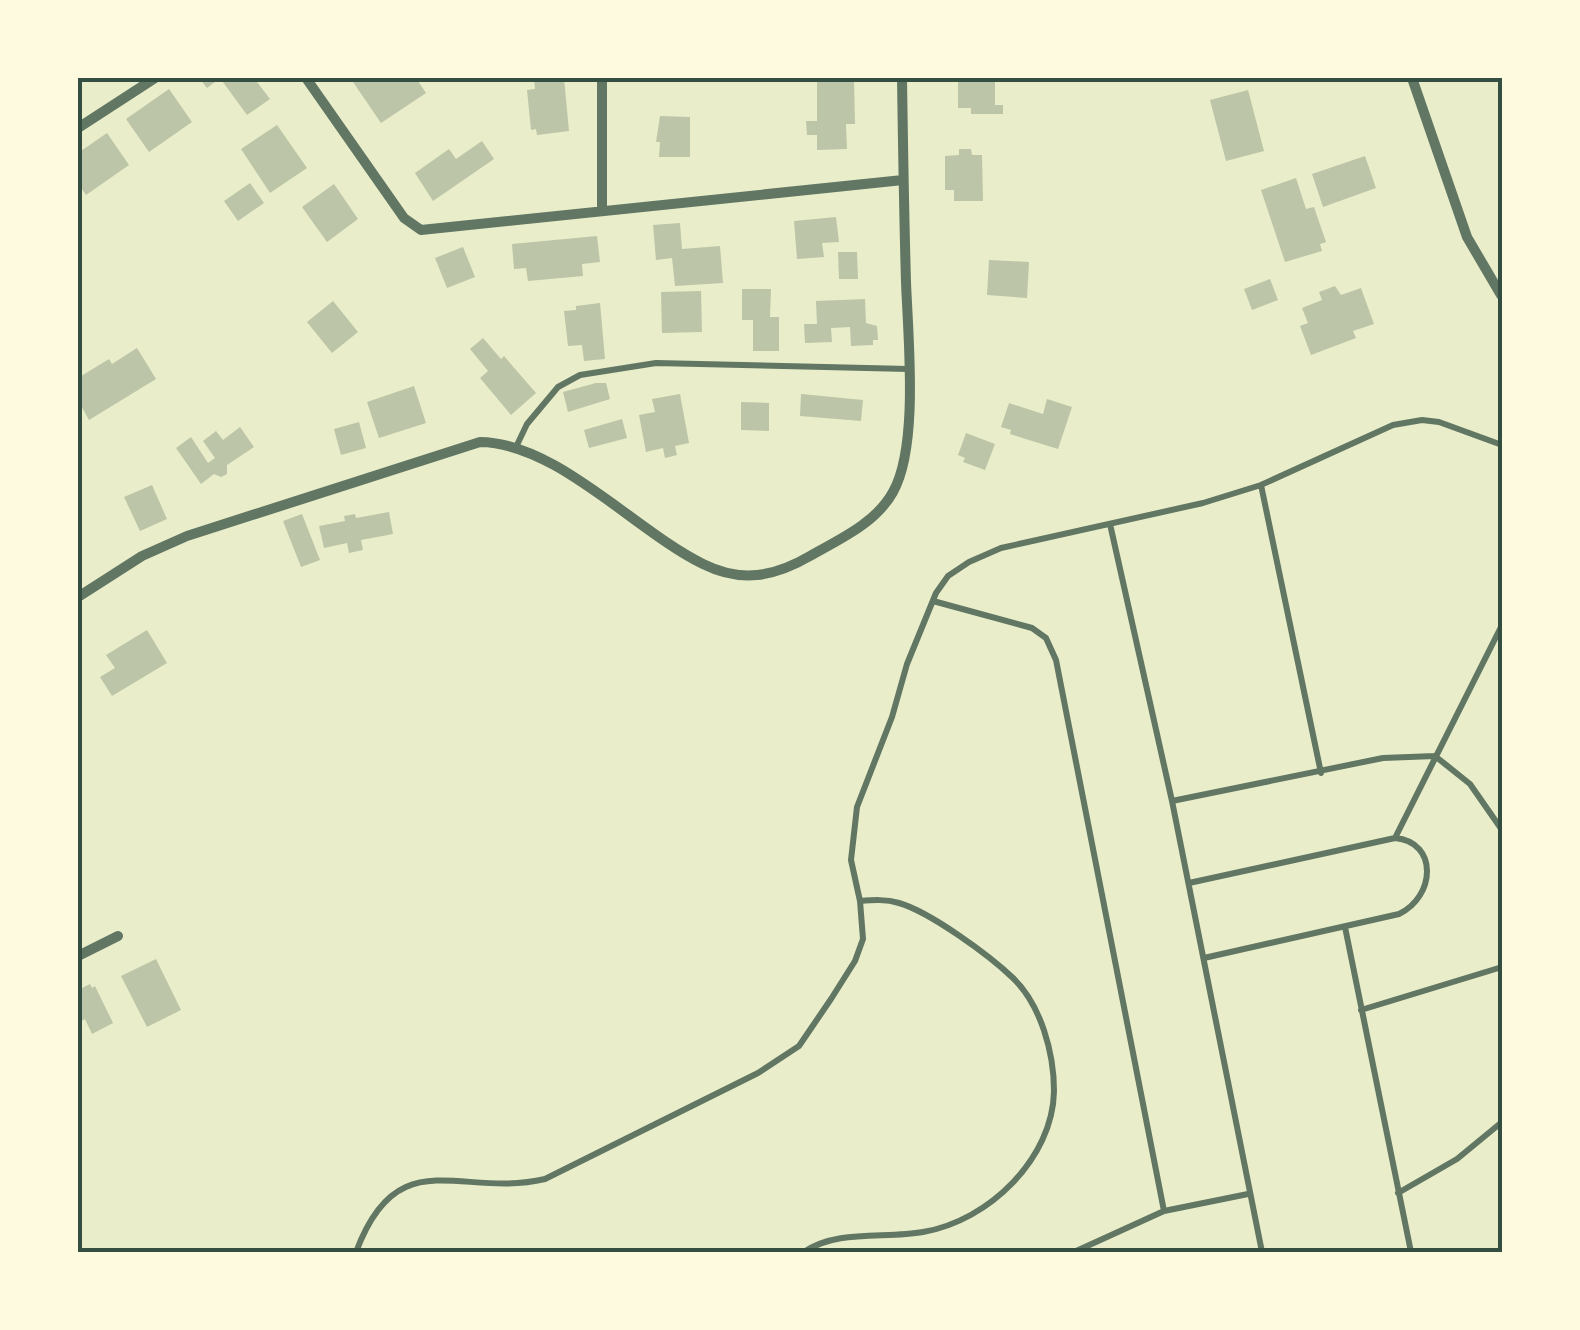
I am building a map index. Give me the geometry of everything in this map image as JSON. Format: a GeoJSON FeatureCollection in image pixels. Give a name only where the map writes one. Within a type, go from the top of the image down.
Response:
{"type":"FeatureCollection","features":[{"type":"Feature","properties":{"kind":"street"},"geometry":{"type":"LineString","coordinates":[[78,128],[155,78]]}},
{"type":"Feature","properties":{"kind":"street"},"geometry":{"type":"LineString","coordinates":[[306,78],[404,218],[416,228],[432,231],[903,180]]}},
{"type":"Feature","properties":{"kind":"street"},"geometry":{"type":"LineString","coordinates":[[602,78],[602,210]]}},
{"type":"Feature","properties":{"kind":"street"},"geometry":{"type":"LineString","coordinates":[[78,597],[142,556],[187,536],[470,444],[488,442],[516,447],[543,459],[687,556],[739,576],[778,572],[850,533],[879,511],[898,482],[905,457],[908,369],[902,78]]}},
{"type":"Feature","properties":{"kind":"street"},"geometry":{"type":"LineString","coordinates":[[1412,78],[1467,237],[1501,295]]}},
{"type":"Feature","properties":{"kind":"street"},"geometry":{"type":"LineString","coordinates":[[78,956],[118,936]]}},
{"type":"Feature","properties":{"kind":"lane"},"geometry":{"type":"LineString","coordinates":[[516,447],[527,424],[558,388],[580,375],[656,363],[908,369]]}},
{"type":"Feature","properties":{"kind":"lane"},"geometry":{"type":"LineString","coordinates":[[356,1252],[369,1223],[394,1192],[414,1182],[514,1184],[545,1179],[758,1072],[798,1046],[855,961],[863,940],[851,860],[857,808],[892,717],[907,664],[933,601],[948,576],[1001,548],[1203,503],[1261,485],[1370,433],[1408,422],[1439,422],[1502,445]]}},
{"type":"Feature","properties":{"kind":"lane"},"geometry":{"type":"LineString","coordinates":[[1261,485],[1322,773]]}},
{"type":"Feature","properties":{"kind":"lane"},"geometry":{"type":"LineString","coordinates":[[1110,524],[1172,801],[1262,1252]]}},
{"type":"Feature","properties":{"kind":"lane"},"geometry":{"type":"LineString","coordinates":[[933,601],[1032,628],[1046,638],[1056,660],[1164,1211]]}},
{"type":"Feature","properties":{"kind":"lane"},"geometry":{"type":"LineString","coordinates":[[1399,838],[1435,756],[1502,625]]}},
{"type":"Feature","properties":{"kind":"lane"},"geometry":{"type":"LineString","coordinates":[[1172,801],[1383,758],[1435,756],[1470,784],[1502,830]]}},
{"type":"Feature","properties":{"kind":"lane"},"geometry":{"type":"LineString","coordinates":[[1189,883],[1399,838],[1420,850],[1425,864],[1426,882],[1420,900],[1399,914],[1204,958]]}},
{"type":"Feature","properties":{"kind":"lane"},"geometry":{"type":"LineString","coordinates":[[804,1252],[827,1242],[923,1232],[964,1218],[1013,1182],[1039,1150],[1053,1110],[1053,1067],[1046,1041],[1032,1004],[1019,984],[1000,966],[913,908],[884,900],[860,901]]}},
{"type":"Feature","properties":{"kind":"lane"},"geometry":{"type":"LineString","coordinates":[[1345,927],[1411,1252]]}},
{"type":"Feature","properties":{"kind":"lane"},"geometry":{"type":"LineString","coordinates":[[1361,1010],[1502,967]]}},
{"type":"Feature","properties":{"kind":"lane"},"geometry":{"type":"LineString","coordinates":[[1398,1193],[1442,1169],[1502,1122]]}},
{"type":"Feature","properties":{"kind":"lane"},"geometry":{"type":"LineString","coordinates":[[1074,1252],[1164,1211],[1248,1194]]}},
{"type":"Feature","properties":{"kind":"building"},"geometry":{"type":"Polygon","coordinates":[[[199,78],[220,78],[207,88],[199,78]]]}},
{"type":"Feature","properties":{"kind":"building"},"geometry":{"type":"Polygon","coordinates":[[[220,78],[254,78],[270,99],[247,115],[220,78]]]}},
{"type":"Feature","properties":{"kind":"building"},"geometry":{"type":"Polygon","coordinates":[[[416,78],[426,93],[381,123],[351,79],[416,78]]]}},
{"type":"Feature","properties":{"kind":"building"},"geometry":{"type":"Polygon","coordinates":[[[534,78],[564,78],[569,131],[537,135],[536,129],[531,130],[527,90],[535,89],[534,78]]]}},
{"type":"Feature","properties":{"kind":"building"},"geometry":{"type":"Polygon","coordinates":[[[958,78],[995,78],[995,105],[1003,105],[1003,114],[971,114],[971,108],[958,108],[958,78]]]}},
{"type":"Feature","properties":{"kind":"building"},"geometry":{"type":"Polygon","coordinates":[[[817,79],[854,79],[855,124],[846,124],[847,149],[817,150],[817,135],[807,135],[806,121],[817,121],[817,79]]]}},
{"type":"Feature","properties":{"kind":"building"},"geometry":{"type":"Polygon","coordinates":[[[169,89],[192,122],[149,152],[126,119],[169,89]]]}},
{"type":"Feature","properties":{"kind":"building"},"geometry":{"type":"Polygon","coordinates":[[[1248,90],[1264,151],[1226,161],[1210,100],[1248,90]]]}},
{"type":"Feature","properties":{"kind":"building"},"geometry":{"type":"Polygon","coordinates":[[[660,116],[690,117],[690,157],[659,157],[660,142],[656,142],[660,116]]]}},
{"type":"Feature","properties":{"kind":"building"},"geometry":{"type":"Polygon","coordinates":[[[277,125],[307,168],[270,193],[241,149],[277,125]]]}},
{"type":"Feature","properties":{"kind":"building"},"geometry":{"type":"Polygon","coordinates":[[[107,133],[129,165],[86,195],[78,183],[78,153],[107,133]]]}},
{"type":"Feature","properties":{"kind":"building"},"geometry":{"type":"Polygon","coordinates":[[[482,141],[494,159],[433,201],[415,173],[449,149],[456,159],[482,141]]]}},
{"type":"Feature","properties":{"kind":"building"},"geometry":{"type":"Polygon","coordinates":[[[959,149],[971,149],[972,155],[982,155],[983,201],[954,201],[954,190],[945,190],[945,156],[959,155],[959,149]]]}},
{"type":"Feature","properties":{"kind":"building"},"geometry":{"type":"Polygon","coordinates":[[[1365,156],[1376,188],[1323,207],[1312,174],[1365,156]]]}},
{"type":"Feature","properties":{"kind":"building"},"geometry":{"type":"Polygon","coordinates":[[[1296,178],[1306,209],[1314,207],[1326,242],[1320,244],[1322,251],[1285,262],[1261,190],[1296,178]]]}},
{"type":"Feature","properties":{"kind":"building"},"geometry":{"type":"Polygon","coordinates":[[[250,183],[264,203],[238,221],[224,201],[250,183]]]}},
{"type":"Feature","properties":{"kind":"building"},"geometry":{"type":"Polygon","coordinates":[[[334,184],[358,219],[327,242],[302,207],[334,184]]]}},
{"type":"Feature","properties":{"kind":"building"},"geometry":{"type":"Polygon","coordinates":[[[836,217],[839,242],[822,243],[824,257],[797,259],[794,221],[836,217]]]}},
{"type":"Feature","properties":{"kind":"building"},"geometry":{"type":"Polygon","coordinates":[[[680,223],[682,249],[720,246],[723,283],[675,286],[672,258],[656,260],[653,225],[680,223]]]}},
{"type":"Feature","properties":{"kind":"building"},"geometry":{"type":"Polygon","coordinates":[[[597,236],[600,262],[582,264],[583,276],[528,281],[526,268],[514,269],[512,244],[597,236]]]}},
{"type":"Feature","properties":{"kind":"building"},"geometry":{"type":"Polygon","coordinates":[[[463,247],[475,277],[447,288],[435,258],[463,247]]]}},
{"type":"Feature","properties":{"kind":"building"},"geometry":{"type":"Polygon","coordinates":[[[838,252],[857,252],[858,279],[839,279],[838,252]]]}},
{"type":"Feature","properties":{"kind":"building"},"geometry":{"type":"Polygon","coordinates":[[[989,260],[1029,262],[1027,298],[987,295],[989,260]]]}},
{"type":"Feature","properties":{"kind":"building"},"geometry":{"type":"Polygon","coordinates":[[[1270,279],[1278,300],[1252,310],[1244,289],[1270,279]]]}},
{"type":"Feature","properties":{"kind":"building"},"geometry":{"type":"Polygon","coordinates":[[[1335,286],[1341,295],[1361,288],[1374,324],[1353,331],[1356,338],[1311,355],[1300,326],[1308,323],[1302,308],[1322,300],[1319,292],[1335,286]]]}},
{"type":"Feature","properties":{"kind":"building"},"geometry":{"type":"Polygon","coordinates":[[[742,289],[771,289],[770,317],[779,317],[779,351],[753,351],[753,320],[742,320],[742,289]]]}},
{"type":"Feature","properties":{"kind":"building"},"geometry":{"type":"Polygon","coordinates":[[[701,291],[702,332],[662,333],[661,292],[701,291]]]}},
{"type":"Feature","properties":{"kind":"building"},"geometry":{"type":"Polygon","coordinates":[[[865,299],[866,323],[877,326],[878,340],[873,340],[873,345],[851,346],[850,327],[831,328],[832,342],[805,343],[804,324],[817,324],[816,301],[865,299]]]}},
{"type":"Feature","properties":{"kind":"building"},"geometry":{"type":"Polygon","coordinates":[[[333,301],[358,332],[332,353],[307,322],[333,301]]]}},
{"type":"Feature","properties":{"kind":"building"},"geometry":{"type":"Polygon","coordinates":[[[600,303],[605,359],[584,361],[582,345],[568,346],[564,311],[600,303]]]}},
{"type":"Feature","properties":{"kind":"building"},"geometry":{"type":"Polygon","coordinates":[[[483,338],[536,393],[511,415],[480,378],[488,371],[470,349],[483,338]]]}},
{"type":"Feature","properties":{"kind":"building"},"geometry":{"type":"Polygon","coordinates":[[[137,348],[156,379],[89,420],[78,400],[78,378],[137,348]]]}},
{"type":"Feature","properties":{"kind":"building"},"geometry":{"type":"Polygon","coordinates":[[[606,383],[610,399],[568,412],[563,392],[606,383]]]}},
{"type":"Feature","properties":{"kind":"building"},"geometry":{"type":"Polygon","coordinates":[[[414,386],[426,423],[379,438],[367,402],[414,386]]]}},
{"type":"Feature","properties":{"kind":"building"},"geometry":{"type":"Polygon","coordinates":[[[680,394],[689,443],[675,446],[677,455],[665,458],[663,448],[646,452],[639,415],[655,412],[652,399],[680,394]]]}},
{"type":"Feature","properties":{"kind":"building"},"geometry":{"type":"Polygon","coordinates":[[[801,394],[863,400],[861,421],[800,416],[801,394]]]}},
{"type":"Feature","properties":{"kind":"building"},"geometry":{"type":"Polygon","coordinates":[[[1047,399],[1072,407],[1058,449],[1010,434],[1011,430],[1001,427],[1009,403],[1043,414],[1047,399]]]}},
{"type":"Feature","properties":{"kind":"building"},"geometry":{"type":"Polygon","coordinates":[[[741,402],[769,403],[769,431],[741,430],[741,402]]]}},
{"type":"Feature","properties":{"kind":"building"},"geometry":{"type":"Polygon","coordinates":[[[622,419],[627,438],[589,448],[584,430],[622,419]]]}},
{"type":"Feature","properties":{"kind":"building"},"geometry":{"type":"Polygon","coordinates":[[[359,422],[366,448],[341,455],[334,429],[359,422]]]}},
{"type":"Feature","properties":{"kind":"building"},"geometry":{"type":"Polygon","coordinates":[[[240,427],[254,447],[227,465],[227,474],[214,474],[201,484],[176,448],[191,437],[208,463],[215,458],[203,441],[216,431],[223,440],[240,427]]]}},
{"type":"Feature","properties":{"kind":"building"},"geometry":{"type":"Polygon","coordinates":[[[966,433],[995,444],[985,470],[963,462],[965,458],[958,455],[966,433]]]}},
{"type":"Feature","properties":{"kind":"building"},"geometry":{"type":"Polygon","coordinates":[[[152,485],[167,519],[140,531],[124,497],[152,485]]]}},
{"type":"Feature","properties":{"kind":"building"},"geometry":{"type":"Polygon","coordinates":[[[389,512],[393,534],[361,540],[363,550],[349,553],[347,543],[324,548],[319,526],[345,521],[344,516],[355,514],[356,518],[389,512]]]}},
{"type":"Feature","properties":{"kind":"building"},"geometry":{"type":"Polygon","coordinates":[[[302,514],[320,560],[301,567],[283,521],[302,514]]]}},
{"type":"Feature","properties":{"kind":"building"},"geometry":{"type":"Polygon","coordinates":[[[147,630],[167,663],[112,696],[100,677],[115,668],[106,655],[147,630]]]}},
{"type":"Feature","properties":{"kind":"building"},"geometry":{"type":"Polygon","coordinates":[[[156,959],[181,1010],[147,1027],[121,976],[156,959]]]}},
{"type":"Feature","properties":{"kind":"building"},"geometry":{"type":"Polygon","coordinates":[[[90,984],[95,986],[113,1023],[92,1034],[85,1019],[78,1023],[78,990],[90,984]]]}}]}
